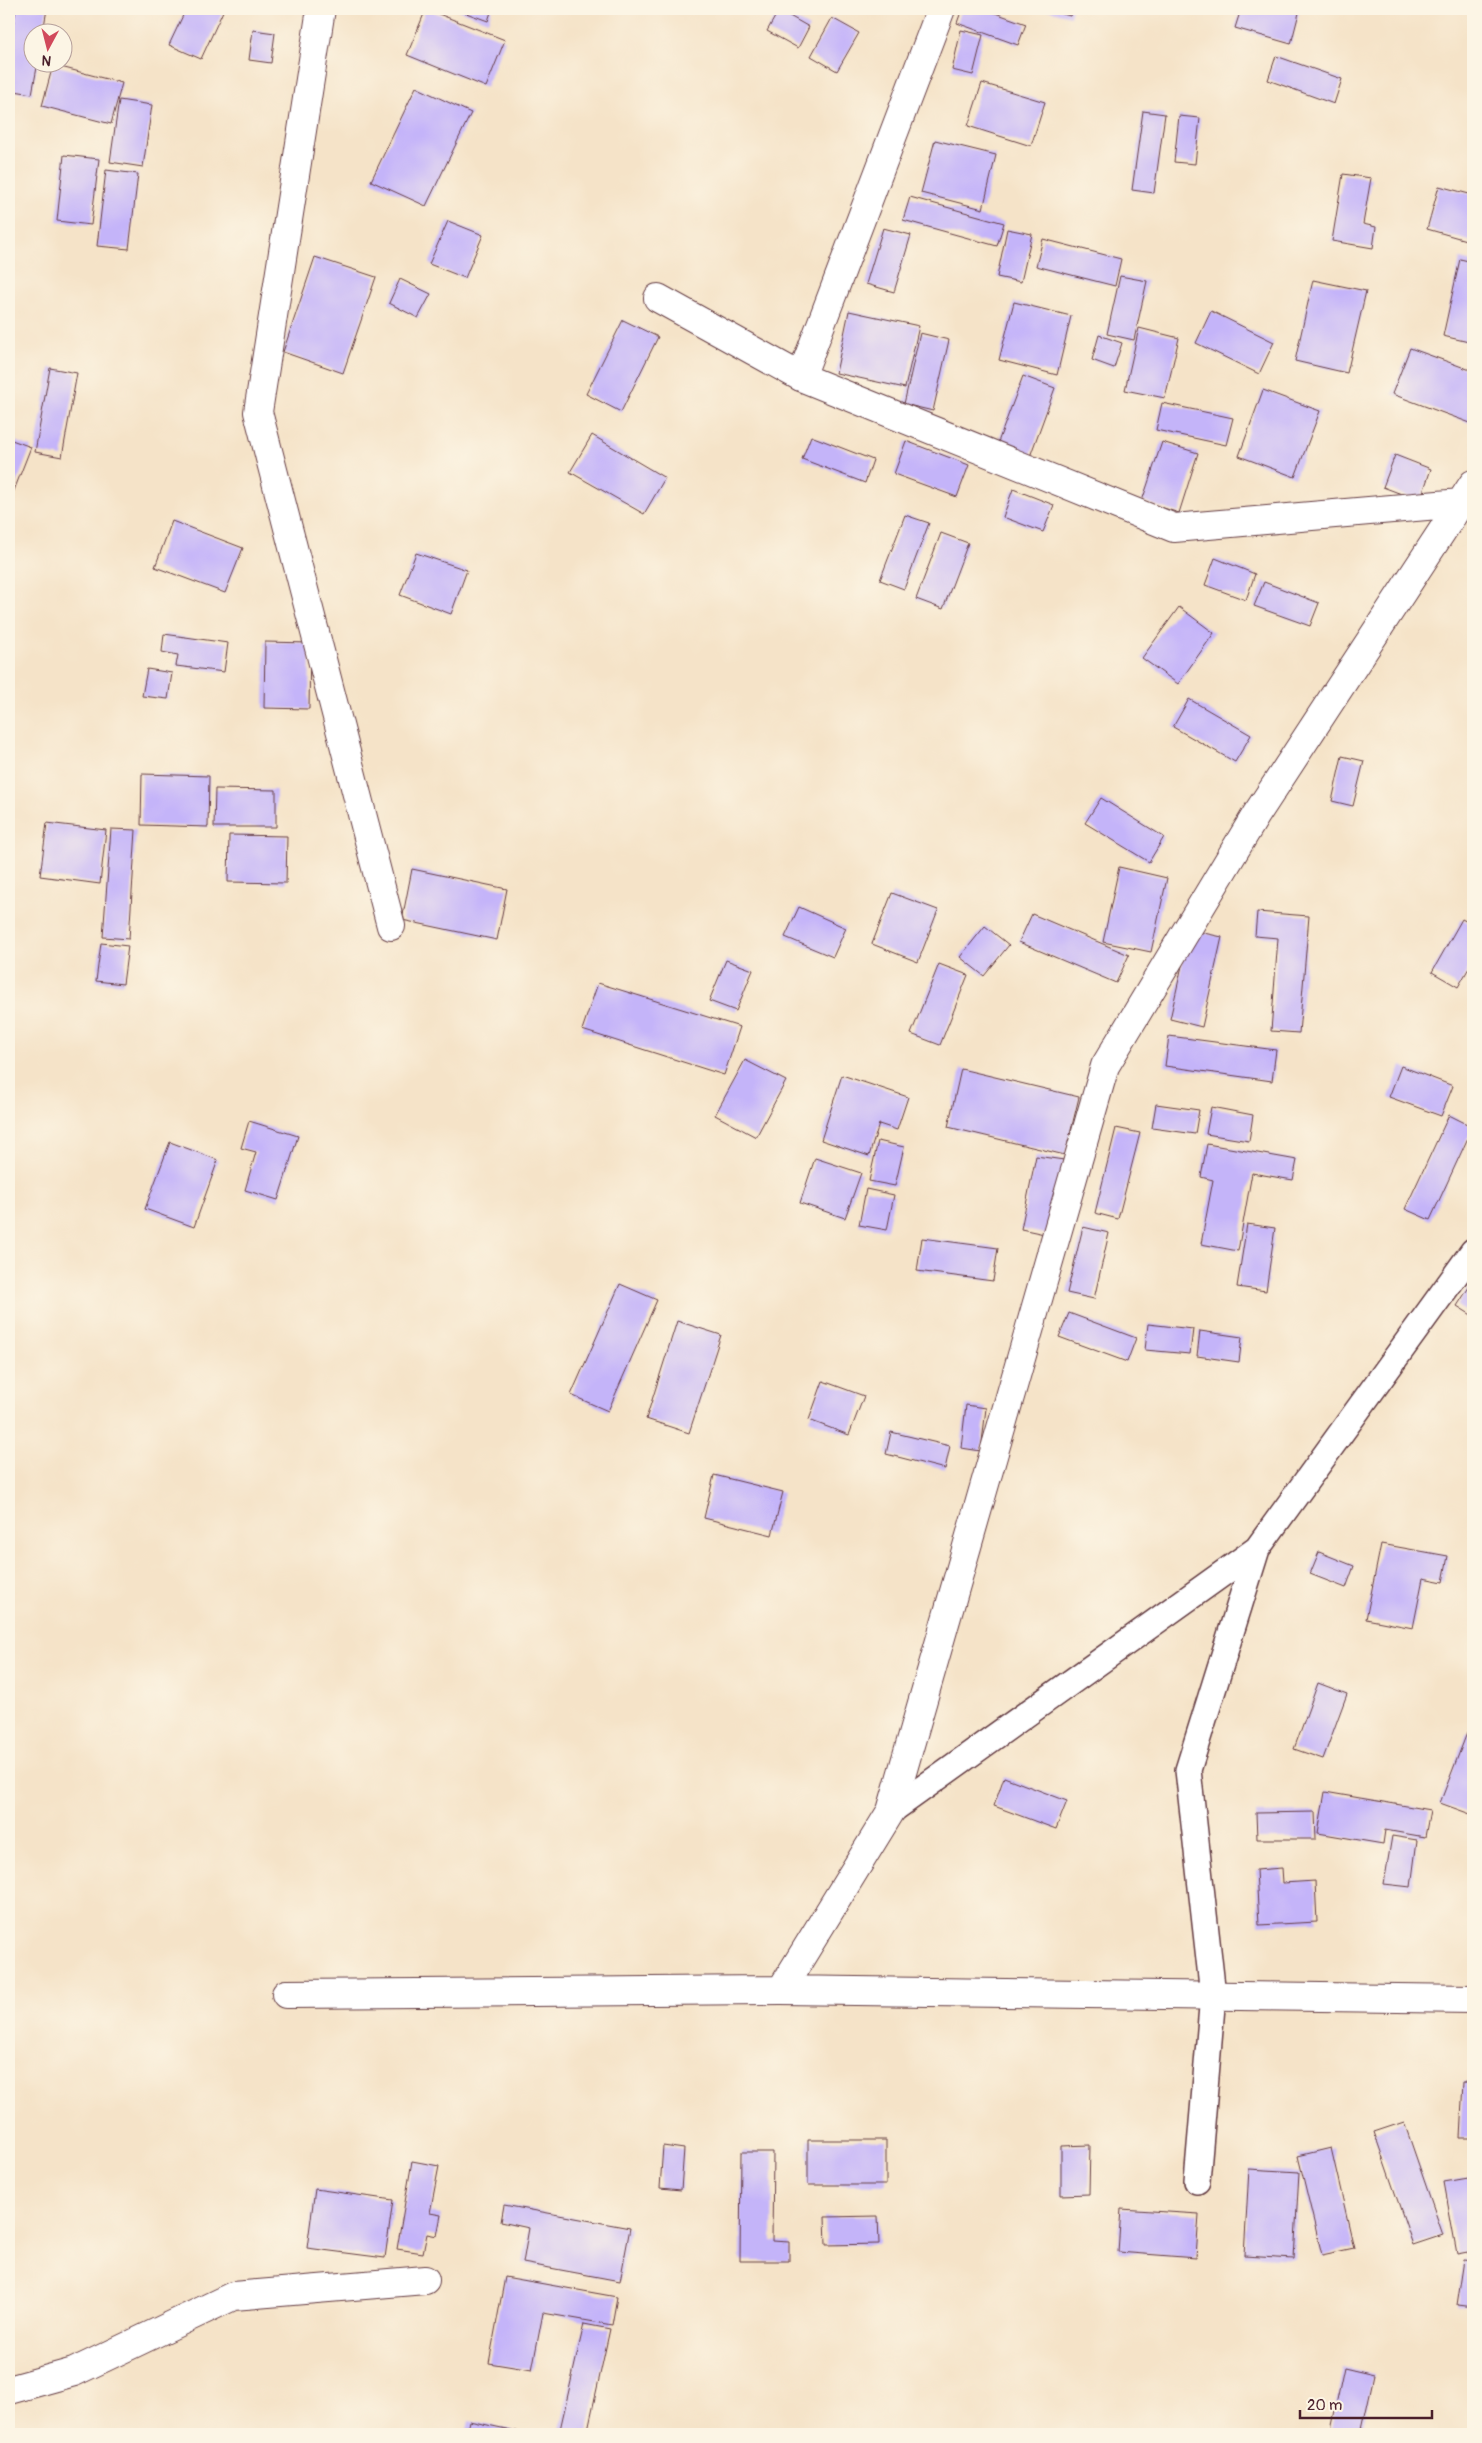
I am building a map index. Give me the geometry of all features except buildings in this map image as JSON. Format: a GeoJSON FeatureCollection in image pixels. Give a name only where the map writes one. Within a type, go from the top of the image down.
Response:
{"type":"FeatureCollection","features":[{"type":"Feature","properties":{"kind":"street"},"geometry":{"type":"LineString","coordinates":[[322,9],[258,412],[391,926]]}},
{"type":"Feature","properties":{"kind":"street"},"geometry":{"type":"LineString","coordinates":[[801,377],[941,9]]}},
{"type":"Feature","properties":{"kind":"street"},"geometry":{"type":"LineString","coordinates":[[658,298],[801,377],[1174,528],[1467,493]]}},
{"type":"Feature","properties":{"kind":"street"},"geometry":{"type":"LineString","coordinates":[[781,1990],[892,1811],[1106,1066],[1256,814],[1467,493]]}},
{"type":"Feature","properties":{"kind":"street"},"geometry":{"type":"LineString","coordinates":[[286,1994],[781,1990],[1473,1999]]}},
{"type":"Feature","properties":{"kind":"street"},"geometry":{"type":"LineString","coordinates":[[9,2390],[74,2372],[233,2296],[425,2280]]}},
{"type":"Feature","properties":{"kind":"lane"},"geometry":{"type":"LineString","coordinates":[[892,1811],[1257,1549],[1473,1251]]}},
{"type":"Feature","properties":{"kind":"lane"},"geometry":{"type":"LineString","coordinates":[[1197,2181],[1213,1996],[1188,1770],[1257,1549]]}}]}
